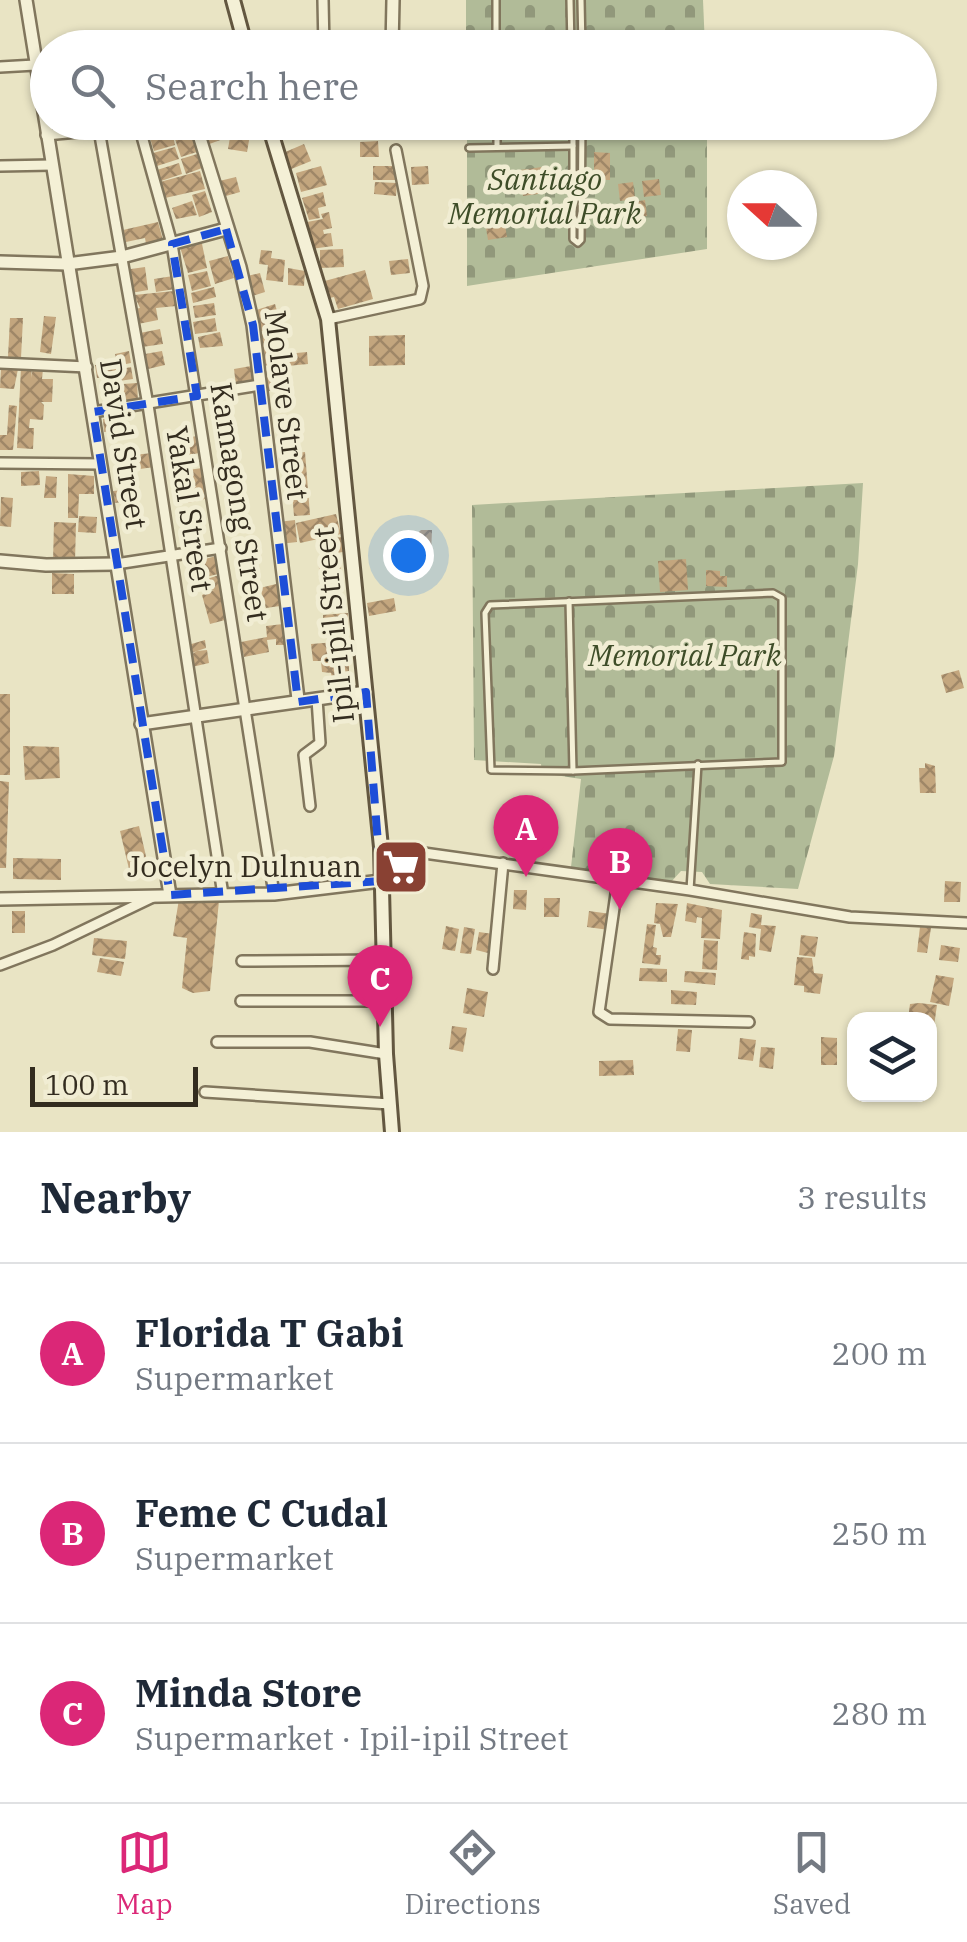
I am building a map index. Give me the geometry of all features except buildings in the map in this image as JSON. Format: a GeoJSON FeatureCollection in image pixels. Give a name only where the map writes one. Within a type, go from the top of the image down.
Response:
{"type":"FeatureCollection","features":[{"type":"Feature","properties":{"kind":"main road"},"geometry":{"type":"LineString","coordinates":[[232,0],[241,30]]}},
{"type":"Feature","properties":{"kind":"main road","name":"Ipil-ipil Street"},"geometry":{"type":"LineString","coordinates":[[273,140],[328,319],[381,846],[392,1132]]}},
{"type":"Feature","properties":{"kind":"street","name":"David Street"},"geometry":{"type":"LineString","coordinates":[[26,0],[33,30]]}},
{"type":"Feature","properties":{"kind":"street"},"geometry":{"type":"LineString","coordinates":[[323,0],[324,30]]}},
{"type":"Feature","properties":{"kind":"street"},"geometry":{"type":"LineString","coordinates":[[392,30],[393,0]]}},
{"type":"Feature","properties":{"kind":"street"},"geometry":{"type":"LineString","coordinates":[[0,67],[30,66]]}},
{"type":"Feature","properties":{"kind":"street","name":"David Street"},"geometry":{"type":"LineString","coordinates":[[47,140],[87,366],[170,896]]}},
{"type":"Feature","properties":{"kind":"street","name":"Yakal Street"},"geometry":{"type":"LineString","coordinates":[[101,140],[148,405],[223,895]]}},
{"type":"Feature","properties":{"kind":"street","name":"Kamagong Street"},"geometry":{"type":"LineString","coordinates":[[143,140],[172,244],[274,894]]}},
{"type":"Feature","properties":{"kind":"street","name":"Molave Street"},"geometry":{"type":"LineString","coordinates":[[200,140],[250,311],[298,699]]}},
{"type":"Feature","properties":{"kind":"street"},"geometry":{"type":"LineString","coordinates":[[328,319],[420,299],[423,286],[396,150]]}},
{"type":"Feature","properties":{"kind":"street"},"geometry":{"type":"LineString","coordinates":[[0,166],[52,165]]}},
{"type":"Feature","properties":{"kind":"street"},"geometry":{"type":"LineString","coordinates":[[0,262],[67,264],[122,257],[226,229]]}},
{"type":"Feature","properties":{"kind":"street"},"geometry":{"type":"LineString","coordinates":[[0,363],[87,366]]}},
{"type":"Feature","properties":{"kind":"street"},"geometry":{"type":"LineString","coordinates":[[93,412],[260,385]]}},
{"type":"Feature","properties":{"kind":"street"},"geometry":{"type":"LineString","coordinates":[[0,462],[101,464]]}},
{"type":"Feature","properties":{"kind":"street"},"geometry":{"type":"LineString","coordinates":[[0,562],[46,566],[116,564],[221,548]]}},
{"type":"Feature","properties":{"kind":"street"},"geometry":{"type":"LineString","coordinates":[[141,724],[366,692]]}},
{"type":"Feature","properties":{"kind":"street"},"geometry":{"type":"LineString","coordinates":[[310,806],[304,755],[320,743],[317,699]]}},
{"type":"Feature","properties":{"kind":"street"},"geometry":{"type":"LineString","coordinates":[[381,846],[850,917],[967,923]]}},
{"type":"Feature","properties":{"kind":"street"},"geometry":{"type":"LineString","coordinates":[[493,970],[503,863]]}},
{"type":"Feature","properties":{"kind":"street"},"geometry":{"type":"LineString","coordinates":[[618,880],[599,1012],[602,1016],[750,1022]]}},
{"type":"Feature","properties":{"kind":"street"},"geometry":{"type":"LineString","coordinates":[[0,899],[274,894],[381,881]]}},
{"type":"Feature","properties":{"kind":"street"},"geometry":{"type":"LineString","coordinates":[[0,965],[155,896]]}},
{"type":"Feature","properties":{"kind":"street"},"geometry":{"type":"LineString","coordinates":[[242,962],[384,960]]}},
{"type":"Feature","properties":{"kind":"street"},"geometry":{"type":"LineString","coordinates":[[240,1001],[386,1001]]}},
{"type":"Feature","properties":{"kind":"street"},"geometry":{"type":"LineString","coordinates":[[217,1042],[310,1042],[386,1054]]}},
{"type":"Feature","properties":{"kind":"street"},"geometry":{"type":"LineString","coordinates":[[205,1092],[390,1104]]}},
{"type":"Feature","properties":{"kind":"lane"},"geometry":{"type":"LineString","coordinates":[[496,0],[496,30]]}},
{"type":"Feature","properties":{"kind":"lane"},"geometry":{"type":"LineString","coordinates":[[570,0],[571,30]]}},
{"type":"Feature","properties":{"kind":"lane"},"geometry":{"type":"LineString","coordinates":[[581,0],[582,30]]}},
{"type":"Feature","properties":{"kind":"lane"},"geometry":{"type":"LineString","coordinates":[[496,140],[496,148]]}},
{"type":"Feature","properties":{"kind":"lane"},"geometry":{"type":"LineString","coordinates":[[574,140],[573,240],[578,242],[582,140]]}},
{"type":"Feature","properties":{"kind":"lane"},"geometry":{"type":"LineString","coordinates":[[469,148],[574,146]]}},
{"type":"Feature","properties":{"kind":"lane"},"geometry":{"type":"LineString","coordinates":[[780,595],[782,762],[698,764],[573,771],[490,770],[485,613],[494,603],[780,595]]}},
{"type":"Feature","properties":{"kind":"lane"},"geometry":{"type":"LineString","coordinates":[[569,601],[573,771]]}},
{"type":"Feature","properties":{"kind":"lane"},"geometry":{"type":"LineString","coordinates":[[690,890],[698,764]]}},
{"type":"Feature","properties":{"kind":"highlighted area"},"geometry":{"type":"Polygon","coordinates":[[[226,229],[253,325],[298,702],[366,692],[381,881],[170,895],[93,412],[197,396],[172,244],[226,229]]]}},
{"type":"Feature","properties":{"kind":"green space"},"geometry":{"type":"Polygon","coordinates":[[[466,0],[703,0],[704,30],[466,30],[466,0]]]}},
{"type":"Feature","properties":{"kind":"green space","name":"Santiago Memorial Park"},"geometry":{"type":"Polygon","coordinates":[[[467,140],[707,140],[707,249],[467,286],[467,140]]]}},
{"type":"Feature","properties":{"kind":"green space","name":"Memorial Park"},"geometry":{"type":"Polygon","coordinates":[[[863,483],[858,564],[834,756],[798,889],[710,884],[702,872],[681,871],[671,882],[571,867],[581,779],[542,773],[541,764],[474,760],[472,505],[863,483]]]}},
{"type":"Feature","properties":{"kind":"place","name":"Jocelyn Dulnuan"},"geometry":{"type":"Point","coordinates":[401,867]}},
{"type":"Feature","properties":{"kind":"place","name":"Florida T Gabi"},"geometry":{"type":"Point","coordinates":[526,877]}},
{"type":"Feature","properties":{"kind":"place","name":"Feme C Cudal"},"geometry":{"type":"Point","coordinates":[620,910]}},
{"type":"Feature","properties":{"kind":"place","name":"Minda Store"},"geometry":{"type":"Point","coordinates":[380,1027]}}]}
